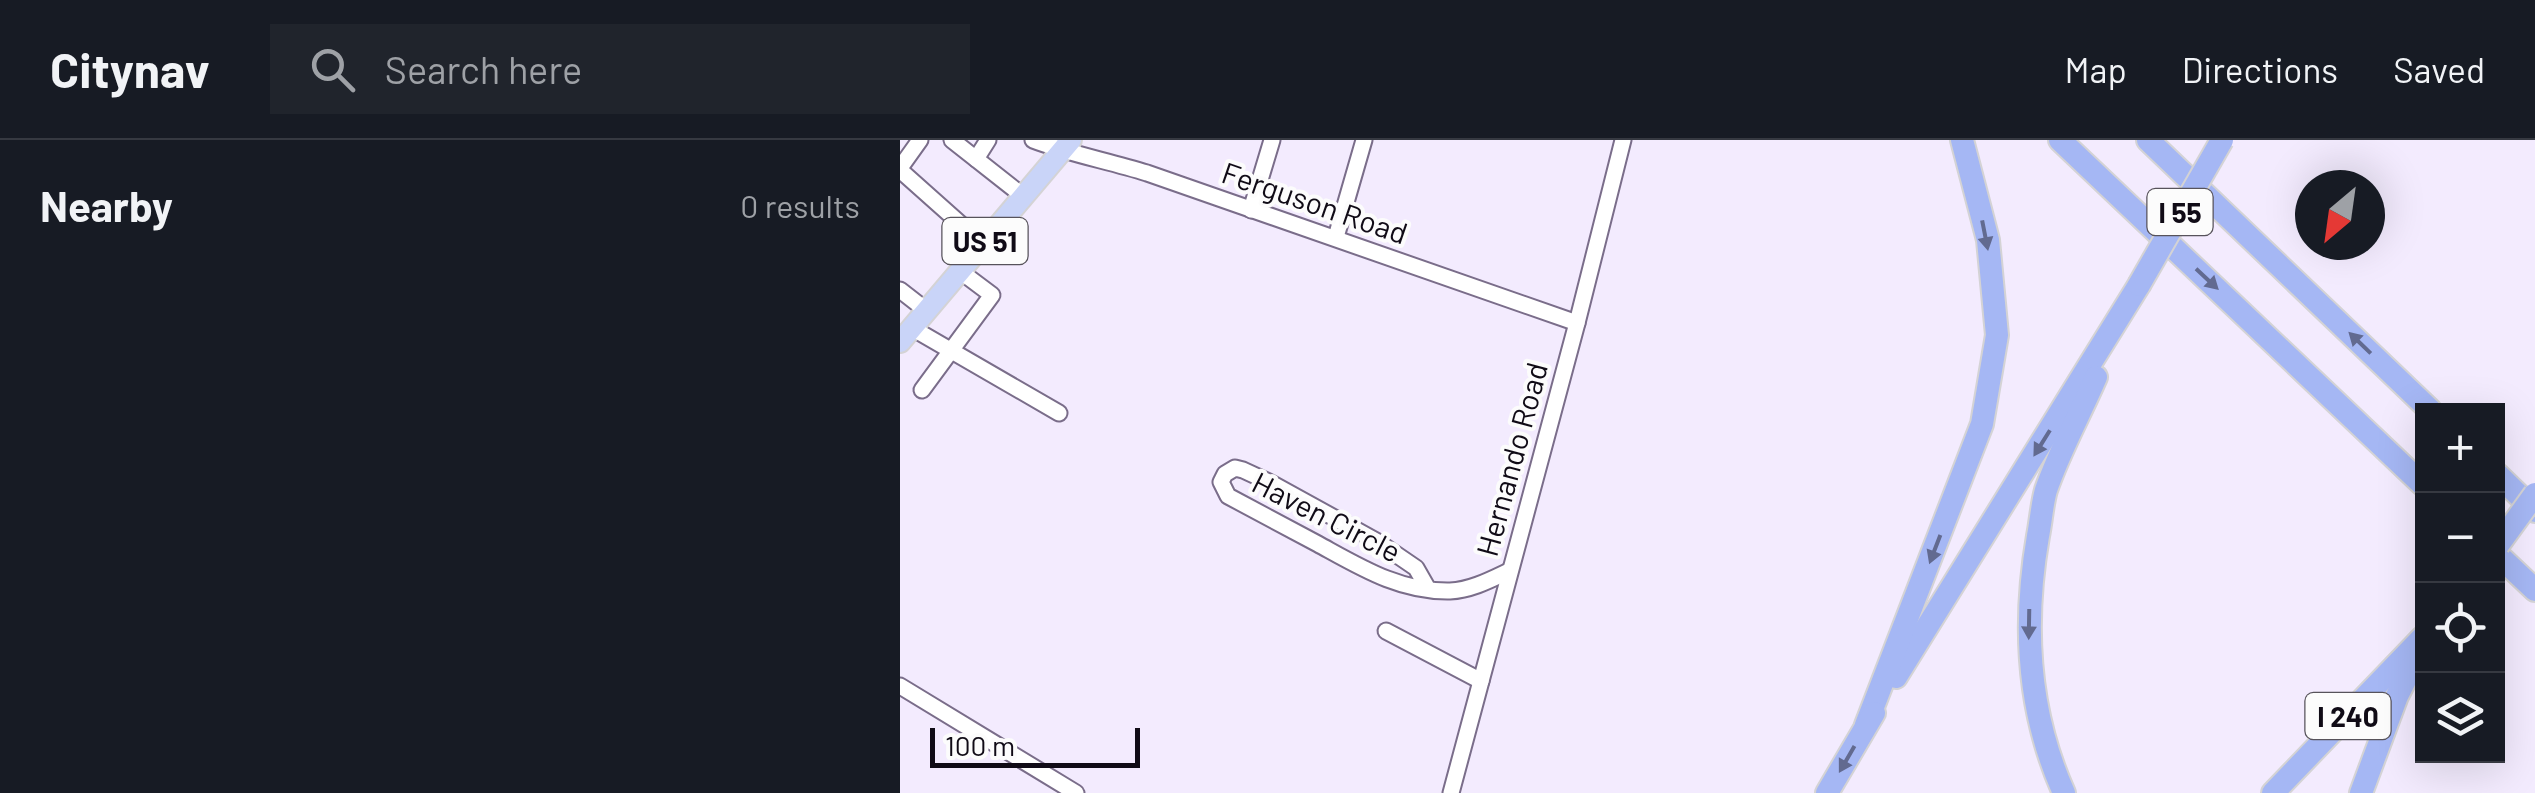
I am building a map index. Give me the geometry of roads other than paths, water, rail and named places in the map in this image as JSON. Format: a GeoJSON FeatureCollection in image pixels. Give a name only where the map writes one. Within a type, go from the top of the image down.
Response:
{"type":"FeatureCollection","features":[{"type":"Feature","properties":{"kind":"highway"},"geometry":{"type":"LineString","coordinates":[[1866,725],[1982,424],[1997,335],[1988,240],[1962,140]]}},
{"type":"Feature","properties":{"kind":"highway"},"geometry":{"type":"LineString","coordinates":[[2060,140],[2415,477]]}},
{"type":"Feature","properties":{"kind":"highway"},"geometry":{"type":"LineString","coordinates":[[2148,140],[2423,403]]}},
{"type":"Feature","properties":{"kind":"highway","name":"I 55"},"geometry":{"type":"LineString","coordinates":[[2134,292],[2222,140]]}},
{"type":"Feature","properties":{"kind":"highway"},"geometry":{"type":"LineString","coordinates":[[1827,793],[2134,292]]}},
{"type":"Feature","properties":{"kind":"highway"},"geometry":{"type":"LineString","coordinates":[[2064,793],[2040,722],[2029,648],[2030,584],[2046,492],[2134,292]]}},
{"type":"Feature","properties":{"kind":"highway"},"geometry":{"type":"LineString","coordinates":[[2505,482],[2535,511]]}},
{"type":"Feature","properties":{"kind":"highway"},"geometry":{"type":"LineString","coordinates":[[2505,535],[2535,494]]}},
{"type":"Feature","properties":{"kind":"highway"},"geometry":{"type":"LineString","coordinates":[[2505,561],[2535,590]]}},
{"type":"Feature","properties":{"kind":"highway","name":"I 240"},"geometry":{"type":"LineString","coordinates":[[2273,793],[2415,645]]}},
{"type":"Feature","properties":{"kind":"highway"},"geometry":{"type":"LineString","coordinates":[[2361,793],[2415,661]]}},
{"type":"Feature","properties":{"kind":"main road","name":"US 51"},"geometry":{"type":"LineString","coordinates":[[906,335],[1066,145]]}},
{"type":"Feature","properties":{"kind":"street"},"geometry":{"type":"LineString","coordinates":[[920,140],[900,169],[983,244]]}},
{"type":"Feature","properties":{"kind":"street"},"geometry":{"type":"LineString","coordinates":[[952,140],[1023,196]]}},
{"type":"Feature","properties":{"kind":"street"},"geometry":{"type":"LineString","coordinates":[[976,160],[988,140]]}},
{"type":"Feature","properties":{"kind":"street","name":"Ferguson Road"},"geometry":{"type":"LineString","coordinates":[[1034,140],[1066,145],[1577,323]]}},
{"type":"Feature","properties":{"kind":"street"},"geometry":{"type":"LineString","coordinates":[[1251,210],[1272,140]]}},
{"type":"Feature","properties":{"kind":"street"},"geometry":{"type":"LineString","coordinates":[[1336,238],[1364,140]]}},
{"type":"Feature","properties":{"kind":"street","name":"Hernando Road"},"geometry":{"type":"LineString","coordinates":[[1451,793],[1622,140]]}},
{"type":"Feature","properties":{"kind":"street"},"geometry":{"type":"LineString","coordinates":[[922,390],[992,295],[960,272]]}},
{"type":"Feature","properties":{"kind":"street"},"geometry":{"type":"LineString","coordinates":[[900,290],[927,311]]}},
{"type":"Feature","properties":{"kind":"street"},"geometry":{"type":"LineString","coordinates":[[906,335],[952,350],[1059,413]]}},
{"type":"Feature","properties":{"kind":"street","name":"Haven Circle"},"geometry":{"type":"LineString","coordinates":[[1428,589],[1416,568],[1403,558],[1271,483],[1235,468],[1220,482],[1228,496],[1394,583],[1428,589],[1452,591],[1509,571]]}},
{"type":"Feature","properties":{"kind":"street"},"geometry":{"type":"LineString","coordinates":[[1386,631],[1481,681]]}},
{"type":"Feature","properties":{"kind":"street"},"geometry":{"type":"LineString","coordinates":[[900,686],[1076,793]]}}]}
